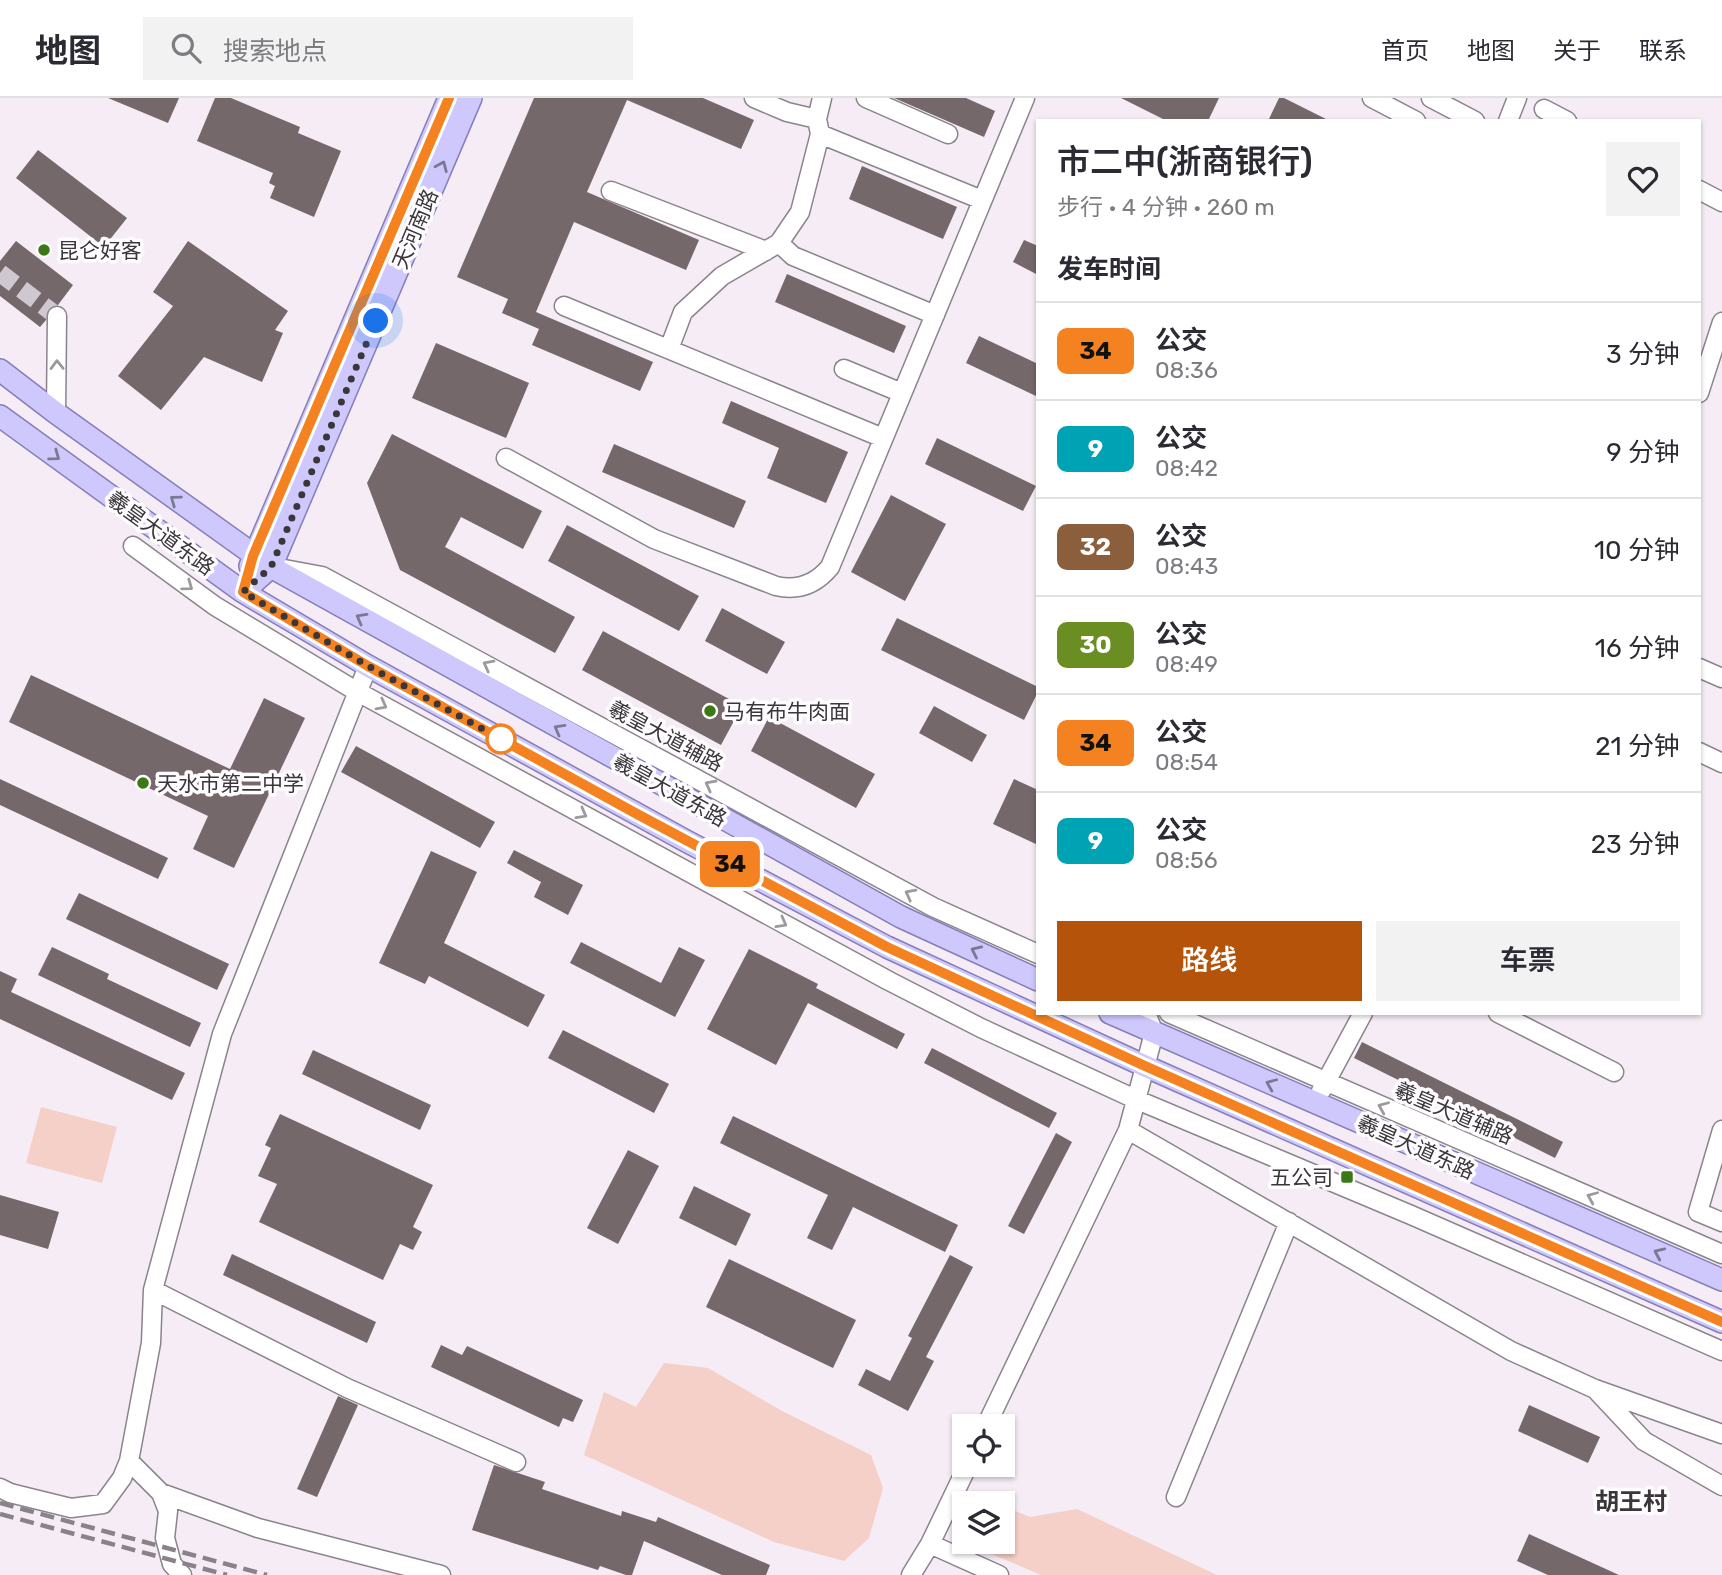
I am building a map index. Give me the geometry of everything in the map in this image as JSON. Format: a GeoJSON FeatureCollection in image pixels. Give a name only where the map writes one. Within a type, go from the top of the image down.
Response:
{"type":"FeatureCollection","features":[{"type":"Feature","properties":{"kind":"main road","name":"天河南路"},"geometry":{"type":"LineString","coordinates":[[262,562],[449,98]]}},
{"type":"Feature","properties":{"kind":"main road","name":"天河南路"},"geometry":{"type":"LineString","coordinates":[[243,592],[262,562],[471,98]]}},
{"type":"Feature","properties":{"kind":"main road","name":"羲皇大道东路"},"geometry":{"type":"LineString","coordinates":[[0,370],[262,562],[901,916],[1036,979]]}},
{"type":"Feature","properties":{"kind":"main road","name":"羲皇大道东路"},"geometry":{"type":"LineString","coordinates":[[0,416],[243,592],[368,666],[686,841],[887,947],[1145,1066],[1722,1322]]}},
{"type":"Feature","properties":{"kind":"main road","name":"羲皇大道东路"},"geometry":{"type":"LineString","coordinates":[[1114,1015],[1722,1280]]}},
{"type":"Feature","properties":{"kind":"street"},"geometry":{"type":"LineString","coordinates":[[754,98],[982,200]]}},
{"type":"Feature","properties":{"kind":"street"},"geometry":{"type":"LineString","coordinates":[[669,349],[683,312],[722,276],[772,247],[800,212],[822,98]]}},
{"type":"Feature","properties":{"kind":"street"},"geometry":{"type":"LineString","coordinates":[[866,98],[948,134]]}},
{"type":"Feature","properties":{"kind":"street"},"geometry":{"type":"LineString","coordinates":[[506,458],[654,539],[776,586],[793,588],[818,579],[830,567],[1026,98]]}},
{"type":"Feature","properties":{"kind":"street"},"geometry":{"type":"LineString","coordinates":[[1372,98],[1412,119]]}},
{"type":"Feature","properties":{"kind":"street"},"geometry":{"type":"LineString","coordinates":[[1431,98],[1471,119]]}},
{"type":"Feature","properties":{"kind":"street"},"geometry":{"type":"LineString","coordinates":[[1509,119],[1517,98]]}},
{"type":"Feature","properties":{"kind":"street"},"geometry":{"type":"LineString","coordinates":[[1544,109],[1563,119]]}},
{"type":"Feature","properties":{"kind":"street"},"geometry":{"type":"LineString","coordinates":[[611,191],[772,247],[934,315]]}},
{"type":"Feature","properties":{"kind":"street"},"geometry":{"type":"LineString","coordinates":[[1701,191],[1722,202]]}},
{"type":"Feature","properties":{"kind":"street"},"geometry":{"type":"LineString","coordinates":[[564,306],[883,438]]}},
{"type":"Feature","properties":{"kind":"street"},"geometry":{"type":"LineString","coordinates":[[56,413],[57,316]]}},
{"type":"Feature","properties":{"kind":"street"},"geometry":{"type":"LineString","coordinates":[[1701,387],[1722,322]]}},
{"type":"Feature","properties":{"kind":"street"},"geometry":{"type":"LineString","coordinates":[[844,369],[902,393]]}},
{"type":"Feature","properties":{"kind":"street"},"geometry":{"type":"LineString","coordinates":[[134,546],[215,606],[356,691],[889,981],[981,1028],[1135,1098],[1722,1351]]}},
{"type":"Feature","properties":{"kind":"street","name":"羲皇大道辅路"},"geometry":{"type":"LineString","coordinates":[[262,562],[322,576],[933,907],[1036,953]]}},
{"type":"Feature","properties":{"kind":"street"},"geometry":{"type":"LineString","coordinates":[[0,1488],[9,1493],[71,1508],[103,1504],[122,1478],[129,1461],[151,1342],[153,1290],[222,1034],[368,666]]}},
{"type":"Feature","properties":{"kind":"street"},"geometry":{"type":"LineString","coordinates":[[1701,669],[1722,678]]}},
{"type":"Feature","properties":{"kind":"street"},"geometry":{"type":"LineString","coordinates":[[1701,753],[1722,763]]}},
{"type":"Feature","properties":{"kind":"street"},"geometry":{"type":"LineString","coordinates":[[992,1414],[1128,1129],[1154,1033],[1147,1015]]}},
{"type":"Feature","properties":{"kind":"street","name":"羲皇大道辅路"},"geometry":{"type":"LineString","coordinates":[[1173,1015],[1722,1254]]}},
{"type":"Feature","properties":{"kind":"street"},"geometry":{"type":"LineString","coordinates":[[1315,1103],[1362,1015]]}},
{"type":"Feature","properties":{"kind":"street"},"geometry":{"type":"LineString","coordinates":[[1502,1015],[1614,1072]]}},
{"type":"Feature","properties":{"kind":"street"},"geometry":{"type":"LineString","coordinates":[[1128,1129],[1511,1351],[1595,1390],[1722,1434]]}},
{"type":"Feature","properties":{"kind":"street"},"geometry":{"type":"LineString","coordinates":[[1722,1130],[1698,1212],[1722,1223]]}},
{"type":"Feature","properties":{"kind":"street"},"geometry":{"type":"LineString","coordinates":[[1176,1497],[1289,1222]]}},
{"type":"Feature","properties":{"kind":"street"},"geometry":{"type":"LineString","coordinates":[[153,1290],[347,1388],[516,1462]]}},
{"type":"Feature","properties":{"kind":"street"},"geometry":{"type":"LineString","coordinates":[[1595,1390],[1644,1441],[1722,1486]]}},
{"type":"Feature","properties":{"kind":"street"},"geometry":{"type":"LineString","coordinates":[[129,1461],[161,1493],[168,1511],[165,1538],[168,1551],[172,1564],[182,1575]]}},
{"type":"Feature","properties":{"kind":"street"},"geometry":{"type":"LineString","coordinates":[[911,1575],[930,1544],[962,1477]]}},
{"type":"Feature","properties":{"kind":"street"},"geometry":{"type":"LineString","coordinates":[[161,1493],[258,1528],[441,1575]]}},
{"type":"Feature","properties":{"kind":"street"},"geometry":{"type":"LineString","coordinates":[[930,1544],[999,1575]]}},
{"type":"Feature","properties":{"kind":"shaded area"},"geometry":{"type":"Polygon","coordinates":[[[41,1107],[117,1127],[102,1183],[26,1163],[41,1107]]]}},
{"type":"Feature","properties":{"kind":"shaded area"},"geometry":{"type":"Polygon","coordinates":[[[664,1363],[708,1368],[782,1411],[871,1455],[883,1488],[869,1538],[844,1561],[774,1542],[584,1455],[604,1392],[636,1407],[664,1363]]]}},
{"type":"Feature","properties":{"kind":"shaded area"},"geometry":{"type":"Polygon","coordinates":[[[1077,1509],[1217,1575],[1041,1575],[992,1554],[1015,1554],[1015,1511],[1030,1517],[1077,1509]]]}},
{"type":"Feature","properties":{"kind":"building"},"geometry":{"type":"Polygon","coordinates":[[[108,98],[179,98],[168,123],[108,98]]]}},
{"type":"Feature","properties":{"kind":"building"},"geometry":{"type":"Polygon","coordinates":[[[215,98],[231,98],[300,127],[298,133],[341,151],[314,217],[270,198],[275,186],[269,183],[273,173],[197,141],[215,98]]]}},
{"type":"Feature","properties":{"kind":"building"},"geometry":{"type":"Polygon","coordinates":[[[534,98],[703,98],[754,120],[741,149],[627,100],[587,192],[699,240],[686,270],[574,222],[536,312],[653,362],[640,391],[532,345],[539,329],[502,313],[508,299],[457,277],[534,98]]]}},
{"type":"Feature","properties":{"kind":"building"},"geometry":{"type":"Polygon","coordinates":[[[894,98],[966,98],[995,111],[984,137],[894,98]]]}},
{"type":"Feature","properties":{"kind":"building"},"geometry":{"type":"Polygon","coordinates":[[[1121,98],[1219,98],[1209,119],[1163,119],[1121,98]]]}},
{"type":"Feature","properties":{"kind":"building"},"geometry":{"type":"Polygon","coordinates":[[[1279,98],[1284,98],[1326,119],[1269,119],[1279,98]]]}},
{"type":"Feature","properties":{"kind":"building"},"geometry":{"type":"Polygon","coordinates":[[[38,150],[127,218],[104,247],[16,178],[38,150]]]}},
{"type":"Feature","properties":{"kind":"building"},"geometry":{"type":"Polygon","coordinates":[[[862,166],[957,207],[943,239],[849,199],[862,166]]]}},
{"type":"Feature","properties":{"kind":"building"},"geometry":{"type":"Polygon","coordinates":[[[1024,240],[1036,245],[1036,274],[1013,262],[1024,240]]]}},
{"type":"Feature","properties":{"kind":"building"},"geometry":{"type":"Polygon","coordinates":[[[16,241],[73,285],[58,305],[48,310],[46,320],[40,327],[0,296],[0,261],[16,241]]]}},
{"type":"Feature","properties":{"kind":"building"},"geometry":{"type":"Polygon","coordinates":[[[188,241],[288,311],[275,330],[283,333],[262,382],[204,357],[161,410],[118,376],[173,306],[153,292],[188,241]]]}},
{"type":"Feature","properties":{"kind":"building"},"geometry":{"type":"Polygon","coordinates":[[[787,274],[906,326],[894,353],[775,302],[787,274]]]}},
{"type":"Feature","properties":{"kind":"building"},"geometry":{"type":"Polygon","coordinates":[[[979,336],[1036,363],[1036,396],[966,363],[979,336]]]}},
{"type":"Feature","properties":{"kind":"building"},"geometry":{"type":"Polygon","coordinates":[[[436,343],[529,383],[506,438],[412,398],[436,343]]]}},
{"type":"Feature","properties":{"kind":"building"},"geometry":{"type":"Polygon","coordinates":[[[731,401],[848,452],[826,503],[767,478],[779,448],[722,423],[731,401]]]}},
{"type":"Feature","properties":{"kind":"building"},"geometry":{"type":"Polygon","coordinates":[[[392,434],[542,511],[523,549],[461,517],[445,547],[575,617],[555,653],[400,570],[367,483],[392,434]]]}},
{"type":"Feature","properties":{"kind":"building"},"geometry":{"type":"Polygon","coordinates":[[[937,438],[1036,486],[1023,511],[925,464],[937,438]]]}},
{"type":"Feature","properties":{"kind":"building"},"geometry":{"type":"Polygon","coordinates":[[[614,444],[746,501],[734,528],[602,472],[614,444]]]}},
{"type":"Feature","properties":{"kind":"building"},"geometry":{"type":"Polygon","coordinates":[[[891,495],[946,524],[905,601],[851,572],[891,495]]]}},
{"type":"Feature","properties":{"kind":"building"},"geometry":{"type":"Polygon","coordinates":[[[567,525],[699,596],[679,631],[548,561],[567,525]]]}},
{"type":"Feature","properties":{"kind":"building"},"geometry":{"type":"Polygon","coordinates":[[[722,608],[785,642],[767,674],[705,641],[722,608]]]}},
{"type":"Feature","properties":{"kind":"building"},"geometry":{"type":"Polygon","coordinates":[[[897,618],[1036,686],[1036,696],[1024,720],[881,650],[897,618]]]}},
{"type":"Feature","properties":{"kind":"building"},"geometry":{"type":"Polygon","coordinates":[[[603,631],[742,706],[721,745],[582,670],[603,631]]]}},
{"type":"Feature","properties":{"kind":"building"},"geometry":{"type":"Polygon","coordinates":[[[31,675],[230,769],[264,698],[305,718],[234,868],[193,849],[208,816],[9,722],[31,675]]]}},
{"type":"Feature","properties":{"kind":"building"},"geometry":{"type":"Polygon","coordinates":[[[934,706],[987,735],[972,762],[919,733],[934,706]]]}},
{"type":"Feature","properties":{"kind":"building"},"geometry":{"type":"Polygon","coordinates":[[[769,717],[875,774],[856,808],[751,751],[769,717]]]}},
{"type":"Feature","properties":{"kind":"building"},"geometry":{"type":"Polygon","coordinates":[[[356,746],[495,822],[480,848],[341,772],[356,746]]]}},
{"type":"Feature","properties":{"kind":"building"},"geometry":{"type":"Polygon","coordinates":[[[0,779],[168,858],[158,879],[0,805],[0,779]]]}},
{"type":"Feature","properties":{"kind":"building"},"geometry":{"type":"Polygon","coordinates":[[[1014,779],[1036,789],[1036,844],[993,824],[1014,779]]]}},
{"type":"Feature","properties":{"kind":"building"},"geometry":{"type":"Polygon","coordinates":[[[514,850],[583,885],[568,915],[534,897],[541,882],[507,863],[514,850]]]}},
{"type":"Feature","properties":{"kind":"building"},"geometry":{"type":"Polygon","coordinates":[[[431,851],[477,872],[444,943],[545,995],[528,1027],[429,976],[425,984],[379,963],[431,851]]]}},
{"type":"Feature","properties":{"kind":"building"},"geometry":{"type":"Polygon","coordinates":[[[79,893],[229,964],[217,990],[66,919],[79,893]]]}},
{"type":"Feature","properties":{"kind":"building"},"geometry":{"type":"Polygon","coordinates":[[[581,942],[661,983],[679,947],[705,960],[675,1017],[570,963],[581,942]]]}},
{"type":"Feature","properties":{"kind":"building"},"geometry":{"type":"Polygon","coordinates":[[[52,947],[109,974],[107,979],[201,1023],[190,1047],[38,975],[52,947]]]}},
{"type":"Feature","properties":{"kind":"building"},"geometry":{"type":"Polygon","coordinates":[[[749,949],[818,984],[816,988],[905,1034],[897,1049],[808,1003],[776,1065],[707,1029],[749,949]]]}},
{"type":"Feature","properties":{"kind":"building"},"geometry":{"type":"Polygon","coordinates":[[[0,971],[17,979],[11,992],[185,1073],[172,1100],[0,1019],[0,971]]]}},
{"type":"Feature","properties":{"kind":"building"},"geometry":{"type":"Polygon","coordinates":[[[563,1030],[669,1084],[654,1113],[548,1058],[563,1030]]]}},
{"type":"Feature","properties":{"kind":"building"},"geometry":{"type":"Polygon","coordinates":[[[1362,1042],[1563,1142],[1555,1158],[1354,1058],[1362,1042]]]}},
{"type":"Feature","properties":{"kind":"building"},"geometry":{"type":"Polygon","coordinates":[[[932,1048],[1057,1113],[1049,1128],[924,1063],[932,1048]]]}},
{"type":"Feature","properties":{"kind":"building"},"geometry":{"type":"Polygon","coordinates":[[[313,1050],[431,1105],[420,1130],[302,1074],[313,1050]]]}},
{"type":"Feature","properties":{"kind":"building"},"geometry":{"type":"Polygon","coordinates":[[[280,1114],[433,1185],[413,1227],[422,1232],[413,1250],[400,1244],[383,1280],[259,1222],[277,1184],[258,1176],[271,1148],[265,1145],[280,1114]]]}},
{"type":"Feature","properties":{"kind":"building"},"geometry":{"type":"Polygon","coordinates":[[[733,1116],[958,1225],[945,1252],[853,1207],[832,1250],[807,1238],[828,1195],[720,1143],[733,1116]]]}},
{"type":"Feature","properties":{"kind":"building"},"geometry":{"type":"Polygon","coordinates":[[[1056,1133],[1072,1142],[1024,1234],[1008,1226],[1056,1133]]]}},
{"type":"Feature","properties":{"kind":"building"},"geometry":{"type":"Polygon","coordinates":[[[628,1150],[659,1166],[618,1244],[587,1228],[628,1150]]]}},
{"type":"Feature","properties":{"kind":"building"},"geometry":{"type":"Polygon","coordinates":[[[694,1186],[751,1214],[736,1246],[679,1218],[694,1186]]]}},
{"type":"Feature","properties":{"kind":"building"},"geometry":{"type":"Polygon","coordinates":[[[0,1195],[59,1212],[48,1249],[0,1235],[0,1195]]]}},
{"type":"Feature","properties":{"kind":"building"},"geometry":{"type":"Polygon","coordinates":[[[232,1254],[376,1322],[367,1343],[223,1275],[232,1254]]]}},
{"type":"Feature","properties":{"kind":"building"},"geometry":{"type":"Polygon","coordinates":[[[950,1255],[973,1267],[926,1357],[934,1361],[908,1411],[858,1385],[866,1369],[890,1381],[912,1338],[908,1336],[950,1255]]]}},
{"type":"Feature","properties":{"kind":"building"},"geometry":{"type":"Polygon","coordinates":[[[729,1259],[856,1320],[833,1368],[706,1307],[729,1259]]]}},
{"type":"Feature","properties":{"kind":"building"},"geometry":{"type":"Polygon","coordinates":[[[441,1345],[462,1355],[467,1346],[583,1400],[573,1422],[563,1418],[559,1427],[431,1367],[441,1345]]]}},
{"type":"Feature","properties":{"kind":"building"},"geometry":{"type":"Polygon","coordinates":[[[338,1396],[358,1405],[317,1497],[297,1489],[338,1396]]]}},
{"type":"Feature","properties":{"kind":"building"},"geometry":{"type":"Polygon","coordinates":[[[1529,1405],[1600,1437],[1588,1463],[1518,1431],[1529,1405]]]}},
{"type":"Feature","properties":{"kind":"building"},"geometry":{"type":"Polygon","coordinates":[[[494,1465],[545,1482],[542,1489],[621,1516],[622,1511],[656,1522],[658,1517],[770,1565],[766,1575],[722,1575],[644,1541],[632,1575],[626,1575],[600,1566],[598,1570],[472,1530],[494,1465]]]}},
{"type":"Feature","properties":{"kind":"building"},"geometry":{"type":"Polygon","coordinates":[[[1529,1534],[1619,1575],[1548,1575],[1517,1561],[1529,1534]]]}},
{"type":"Feature","properties":{"kind":"tunnel"},"geometry":{"type":"LineString","coordinates":[[0,273],[57,316]]}},
{"type":"Feature","properties":{"kind":"railway"},"geometry":{"type":"LineString","coordinates":[[0,1503],[267,1575]]}},
{"type":"Feature","properties":{"kind":"railway"},"geometry":{"type":"LineString","coordinates":[[0,1514],[227,1575]]}},
{"type":"Feature","properties":{"kind":"bus line","name":"34"},"geometry":{"type":"LineString","coordinates":[[449,98],[253,556],[243,592],[368,666],[686,841],[887,947],[1145,1066],[1722,1322]]}},
{"type":"Feature","properties":{"kind":"place","name":"昆仑好客"},"geometry":{"type":"Point","coordinates":[44,250]}},
{"type":"Feature","properties":{"kind":"place","name":"马有布牛肉面"},"geometry":{"type":"Point","coordinates":[710,711]}},
{"type":"Feature","properties":{"kind":"place","name":"天水市第二中学"},"geometry":{"type":"Point","coordinates":[143,783]}},
{"type":"Feature","properties":{"kind":"place","name":"五公司"},"geometry":{"type":"Point","coordinates":[1347,1177]}},
{"type":"Feature","properties":{"kind":"district","name":"胡王村"},"geometry":{"type":"Point","coordinates":[1631,1502]}},
{"type":"Feature","properties":{"kind":"route"},"geometry":{"type":"LineString","coordinates":[[376,321],[271,567],[243,592],[368,666],[501,739]]}}]}
